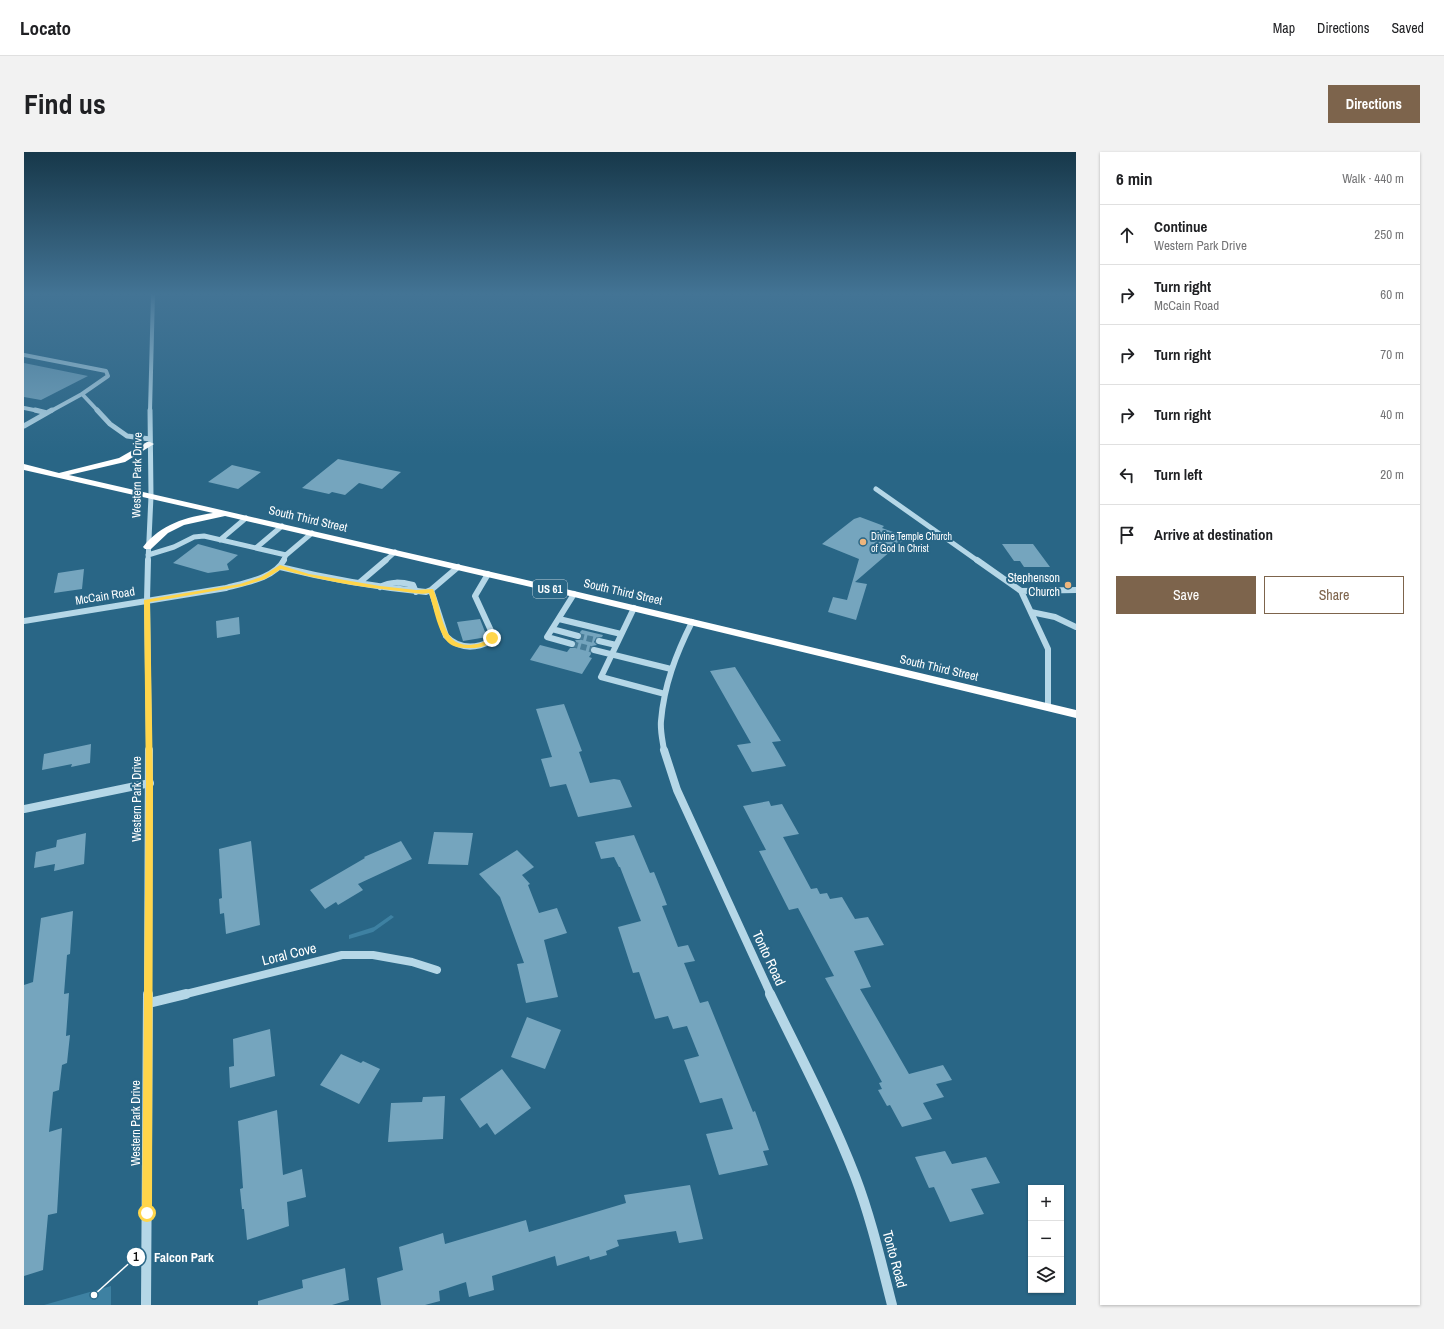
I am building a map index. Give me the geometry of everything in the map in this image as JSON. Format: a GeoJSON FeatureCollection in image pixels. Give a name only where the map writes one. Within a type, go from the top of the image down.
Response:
{"type":"FeatureCollection","features":[{"type":"Feature","properties":{"kind":"highway"},"geometry":{"type":"LineString","coordinates":[[58,474],[122,460],[150,441]]}},
{"type":"Feature","properties":{"kind":"highway","name":"South Third Street"},"geometry":{"type":"LineString","coordinates":[[24,467],[634,608],[1076,714]]}},
{"type":"Feature","properties":{"kind":"highway"},"geometry":{"type":"LineString","coordinates":[[148,551],[159,534],[179,522],[228,514]]}},
{"type":"Feature","properties":{"kind":"street","name":"Western Park Drive"},"geometry":{"type":"LineString","coordinates":[[146,1305],[150,783],[147,600],[149,514],[151,496],[151,348]]}},
{"type":"Feature","properties":{"kind":"street"},"geometry":{"type":"LineString","coordinates":[[24,355],[106,371],[108,376],[82,394],[25,425]]}},
{"type":"Feature","properties":{"kind":"street"},"geometry":{"type":"LineString","coordinates":[[82,394],[110,424],[127,436],[150,441]]}},
{"type":"Feature","properties":{"kind":"street"},"geometry":{"type":"LineString","coordinates":[[24,408],[47,413]]}},
{"type":"Feature","properties":{"kind":"street"},"geometry":{"type":"LineString","coordinates":[[876,489],[1021,591],[1048,649],[1048,707]]}},
{"type":"Feature","properties":{"kind":"street"},"geometry":{"type":"LineString","coordinates":[[220,540],[246,518]]}},
{"type":"Feature","properties":{"kind":"street"},"geometry":{"type":"LineString","coordinates":[[256,548],[282,526]]}},
{"type":"Feature","properties":{"kind":"street"},"geometry":{"type":"LineString","coordinates":[[312,533],[286,555],[280,567],[308,575],[380,588],[388,583],[397,582],[413,585],[416,592],[426,592],[431,590],[458,567]]}},
{"type":"Feature","properties":{"kind":"street"},"geometry":{"type":"LineString","coordinates":[[148,551],[174,547],[194,537],[204,536],[286,555]]}},
{"type":"Feature","properties":{"kind":"street"},"geometry":{"type":"LineString","coordinates":[[359,583],[395,552]]}},
{"type":"Feature","properties":{"kind":"street","name":"McCain Road"},"geometry":{"type":"LineString","coordinates":[[24,621],[241,585],[263,578],[280,567]]}},
{"type":"Feature","properties":{"kind":"street"},"geometry":{"type":"LineString","coordinates":[[431,590],[448,640],[458,646],[483,645],[491,641],[493,635],[475,596],[488,574]]}},
{"type":"Feature","properties":{"kind":"street"},"geometry":{"type":"LineString","coordinates":[[1021,591],[1076,590]]}},
{"type":"Feature","properties":{"kind":"street"},"geometry":{"type":"LineString","coordinates":[[572,644],[547,637],[574,594]]}},
{"type":"Feature","properties":{"kind":"street"},"geometry":{"type":"LineString","coordinates":[[634,608],[601,678],[665,694]]}},
{"type":"Feature","properties":{"kind":"street"},"geometry":{"type":"LineString","coordinates":[[1031,612],[1056,617],[1076,627]]}},
{"type":"Feature","properties":{"kind":"street"},"geometry":{"type":"LineString","coordinates":[[559,618],[621,634]]}},
{"type":"Feature","properties":{"kind":"street","name":"Tonto Road"},"geometry":{"type":"LineString","coordinates":[[692,622],[678,650],[671,669],[665,694],[661,722],[664,755],[677,790],[756,964],[839,1138],[855,1176],[868,1214],[892,1305]]}},
{"type":"Feature","properties":{"kind":"street"},"geometry":{"type":"LineString","coordinates":[[552,629],[578,636]]}},
{"type":"Feature","properties":{"kind":"street"},"geometry":{"type":"LineString","coordinates":[[599,641],[616,645]]}},
{"type":"Feature","properties":{"kind":"street"},"geometry":{"type":"LineString","coordinates":[[594,650],[671,669]]}},
{"type":"Feature","properties":{"kind":"street"},"geometry":{"type":"LineString","coordinates":[[24,809],[150,783]]}},
{"type":"Feature","properties":{"kind":"street","name":"Loral Cove"},"geometry":{"type":"LineString","coordinates":[[149,1003],[342,955],[373,955],[412,962],[437,970]]}},
{"type":"Feature","properties":{"kind":"shaded area"},"geometry":{"type":"Polygon","coordinates":[[[391,915],[394,917],[373,932],[349,939],[349,935],[374,927],[391,915]]]}},
{"type":"Feature","properties":{"kind":"shaded area"},"geometry":{"type":"Polygon","coordinates":[[[111,1286],[111,1305],[44,1305],[111,1286]]]}},
{"type":"Feature","properties":{"kind":"building"},"geometry":{"type":"Polygon","coordinates":[[[24,363],[88,376],[41,400],[24,397],[24,363]]]}},
{"type":"Feature","properties":{"kind":"building"},"geometry":{"type":"Polygon","coordinates":[[[338,459],[401,472],[382,489],[359,483],[345,495],[332,492],[329,494],[302,488],[338,459]]]}},
{"type":"Feature","properties":{"kind":"building"},"geometry":{"type":"Polygon","coordinates":[[[232,465],[261,472],[238,489],[208,482],[232,465]]]}},
{"type":"Feature","properties":{"kind":"building","name":"Divine Temple Church of God In Christ"},"geometry":{"type":"Polygon","coordinates":[[[860,517],[884,526],[882,528],[907,537],[855,582],[867,584],[856,620],[828,612],[833,597],[847,600],[859,559],[822,544],[854,519],[860,517]]]}},
{"type":"Feature","properties":{"kind":"building"},"geometry":{"type":"Polygon","coordinates":[[[198,544],[238,555],[227,564],[229,570],[208,573],[173,563],[198,544]]]}},
{"type":"Feature","properties":{"kind":"building"},"geometry":{"type":"Polygon","coordinates":[[[1002,544],[1033,544],[1050,567],[1024,567],[1020,561],[1014,561],[1002,544]]]}},
{"type":"Feature","properties":{"kind":"building"},"geometry":{"type":"Polygon","coordinates":[[[84,569],[82,589],[54,593],[58,573],[84,569]]]}},
{"type":"Feature","properties":{"kind":"building"},"geometry":{"type":"Polygon","coordinates":[[[239,617],[240,634],[217,638],[216,621],[239,617]]]}},
{"type":"Feature","properties":{"kind":"building"},"geometry":{"type":"Polygon","coordinates":[[[480,619],[487,637],[463,641],[457,622],[480,619]]]}},
{"type":"Feature","properties":{"kind":"building"},"geometry":{"type":"Polygon","coordinates":[[[582,630],[603,635],[602,637],[596,638],[594,642],[597,645],[590,648],[591,654],[589,657],[592,658],[582,674],[530,660],[540,645],[567,652],[570,648],[575,648],[577,643],[575,640],[580,640],[582,638],[580,632],[582,630]]]}},
{"type":"Feature","properties":{"kind":"building"},"geometry":{"type":"Polygon","coordinates":[[[735,667],[781,741],[772,742],[786,766],[752,772],[737,745],[751,743],[710,671],[735,667]]]}},
{"type":"Feature","properties":{"kind":"building"},"geometry":{"type":"Polygon","coordinates":[[[564,704],[582,751],[579,752],[590,783],[614,779],[620,780],[632,807],[578,817],[566,784],[550,787],[541,759],[552,757],[536,709],[564,704]]]}},
{"type":"Feature","properties":{"kind":"building"},"geometry":{"type":"Polygon","coordinates":[[[91,744],[90,763],[71,767],[72,764],[42,770],[44,754],[91,744]]]}},
{"type":"Feature","properties":{"kind":"building"},"geometry":{"type":"Polygon","coordinates":[[[769,801],[771,806],[782,804],[799,834],[783,837],[811,889],[817,888],[820,894],[827,893],[830,899],[842,897],[855,919],[868,917],[884,945],[854,951],[871,987],[860,989],[909,1074],[943,1065],[952,1080],[936,1084],[944,1097],[923,1103],[932,1119],[902,1127],[890,1105],[887,1106],[878,1090],[882,1089],[879,1083],[882,1082],[825,978],[834,976],[798,908],[789,910],[759,851],[766,850],[743,806],[769,801]]]}},
{"type":"Feature","properties":{"kind":"building"},"geometry":{"type":"Polygon","coordinates":[[[434,832],[473,833],[468,865],[428,864],[434,832]]]}},
{"type":"Feature","properties":{"kind":"building"},"geometry":{"type":"Polygon","coordinates":[[[86,833],[84,864],[54,871],[55,864],[34,868],[36,852],[56,847],[57,840],[86,833]]]}},
{"type":"Feature","properties":{"kind":"building"},"geometry":{"type":"Polygon","coordinates":[[[634,835],[650,873],[654,872],[664,897],[667,905],[662,906],[678,947],[688,945],[695,961],[684,963],[700,1003],[708,1001],[753,1112],[755,1111],[769,1150],[763,1151],[768,1165],[719,1175],[706,1134],[733,1129],[722,1098],[700,1103],[684,1060],[699,1056],[687,1026],[673,1029],[668,1016],[655,1019],[639,972],[633,973],[618,927],[641,921],[620,867],[614,857],[601,859],[595,842],[634,835]]]}},
{"type":"Feature","properties":{"kind":"building"},"geometry":{"type":"Polygon","coordinates":[[[251,841],[260,925],[226,934],[224,913],[220,914],[219,899],[222,898],[219,849],[251,841]]]}},
{"type":"Feature","properties":{"kind":"building"},"geometry":{"type":"Polygon","coordinates":[[[401,841],[412,859],[358,884],[363,890],[338,905],[336,902],[325,909],[310,890],[365,858],[364,857],[401,841]]]}},
{"type":"Feature","properties":{"kind":"building"},"geometry":{"type":"Polygon","coordinates":[[[517,850],[534,867],[522,875],[530,884],[528,885],[539,913],[557,908],[567,933],[544,940],[558,997],[526,1003],[517,964],[524,963],[500,897],[479,874],[517,850]]]}},
{"type":"Feature","properties":{"kind":"building"},"geometry":{"type":"Polygon","coordinates":[[[73,911],[70,954],[67,955],[64,994],[69,993],[66,1036],[70,1035],[67,1063],[62,1065],[59,1090],[53,1092],[49,1132],[62,1128],[57,1213],[48,1215],[43,1270],[24,1276],[24,985],[33,982],[41,918],[73,911]]]}},
{"type":"Feature","properties":{"kind":"building"},"geometry":{"type":"Polygon","coordinates":[[[527,1017],[561,1030],[545,1069],[511,1057],[527,1017]]]}},
{"type":"Feature","properties":{"kind":"building"},"geometry":{"type":"Polygon","coordinates":[[[270,1029],[275,1076],[230,1088],[229,1067],[234,1066],[233,1039],[270,1029]]]}},
{"type":"Feature","properties":{"kind":"building"},"geometry":{"type":"Polygon","coordinates":[[[341,1054],[361,1063],[363,1061],[380,1069],[359,1104],[320,1085],[341,1054]]]}},
{"type":"Feature","properties":{"kind":"building"},"geometry":{"type":"Polygon","coordinates":[[[502,1069],[531,1108],[495,1135],[487,1123],[480,1128],[460,1099],[502,1069]]]}},
{"type":"Feature","properties":{"kind":"building"},"geometry":{"type":"Polygon","coordinates":[[[445,1096],[443,1139],[388,1142],[391,1103],[422,1102],[423,1097],[445,1096]]]}},
{"type":"Feature","properties":{"kind":"building"},"geometry":{"type":"Polygon","coordinates":[[[277,1110],[283,1175],[302,1169],[306,1197],[287,1202],[289,1226],[247,1240],[244,1209],[242,1209],[240,1189],[243,1188],[238,1121],[277,1110]]]}},
{"type":"Feature","properties":{"kind":"building"},"geometry":{"type":"Polygon","coordinates":[[[945,1151],[952,1164],[986,1157],[1000,1183],[971,1189],[984,1214],[950,1222],[934,1187],[929,1188],[915,1157],[945,1151]]]}},
{"type":"Feature","properties":{"kind":"building"},"geometry":{"type":"Polygon","coordinates":[[[690,1185],[703,1239],[679,1243],[676,1231],[617,1240],[619,1246],[606,1251],[607,1255],[590,1260],[589,1256],[557,1266],[555,1256],[492,1276],[494,1290],[469,1297],[466,1282],[439,1291],[440,1301],[425,1305],[381,1305],[377,1278],[403,1270],[399,1247],[443,1233],[445,1244],[526,1220],[529,1232],[626,1203],[624,1195],[690,1185]]]}},
{"type":"Feature","properties":{"kind":"building"},"geometry":{"type":"Polygon","coordinates":[[[345,1268],[349,1300],[332,1305],[258,1305],[258,1301],[303,1288],[302,1280],[345,1268]]]}},
{"type":"Feature","properties":{"kind":"tunnel"},"geometry":{"type":"LineString","coordinates":[[578,636],[599,641]]}},
{"type":"Feature","properties":{"kind":"tunnel"},"geometry":{"type":"LineString","coordinates":[[572,644],[594,650]]}},
{"type":"Feature","properties":{"kind":"place","name":"Divine Temple Church of God In Christ"},"geometry":{"type":"Point","coordinates":[863,542]}},
{"type":"Feature","properties":{"kind":"place","name":"Stephenson Church"},"geometry":{"type":"Point","coordinates":[1068,585]}},
{"type":"Feature","properties":{"kind":"place","name":"Falcon Park"},"geometry":{"type":"Point","coordinates":[94,1295]}},
{"type":"Feature","properties":{"kind":"route"},"geometry":{"type":"LineString","coordinates":[[147,1213],[150,783],[147,600],[254,582],[280,567],[308,575],[380,588],[416,592],[426,592],[431,590],[446,636],[453,644],[458,646],[480,646],[487,644],[492,638]]}}]}
